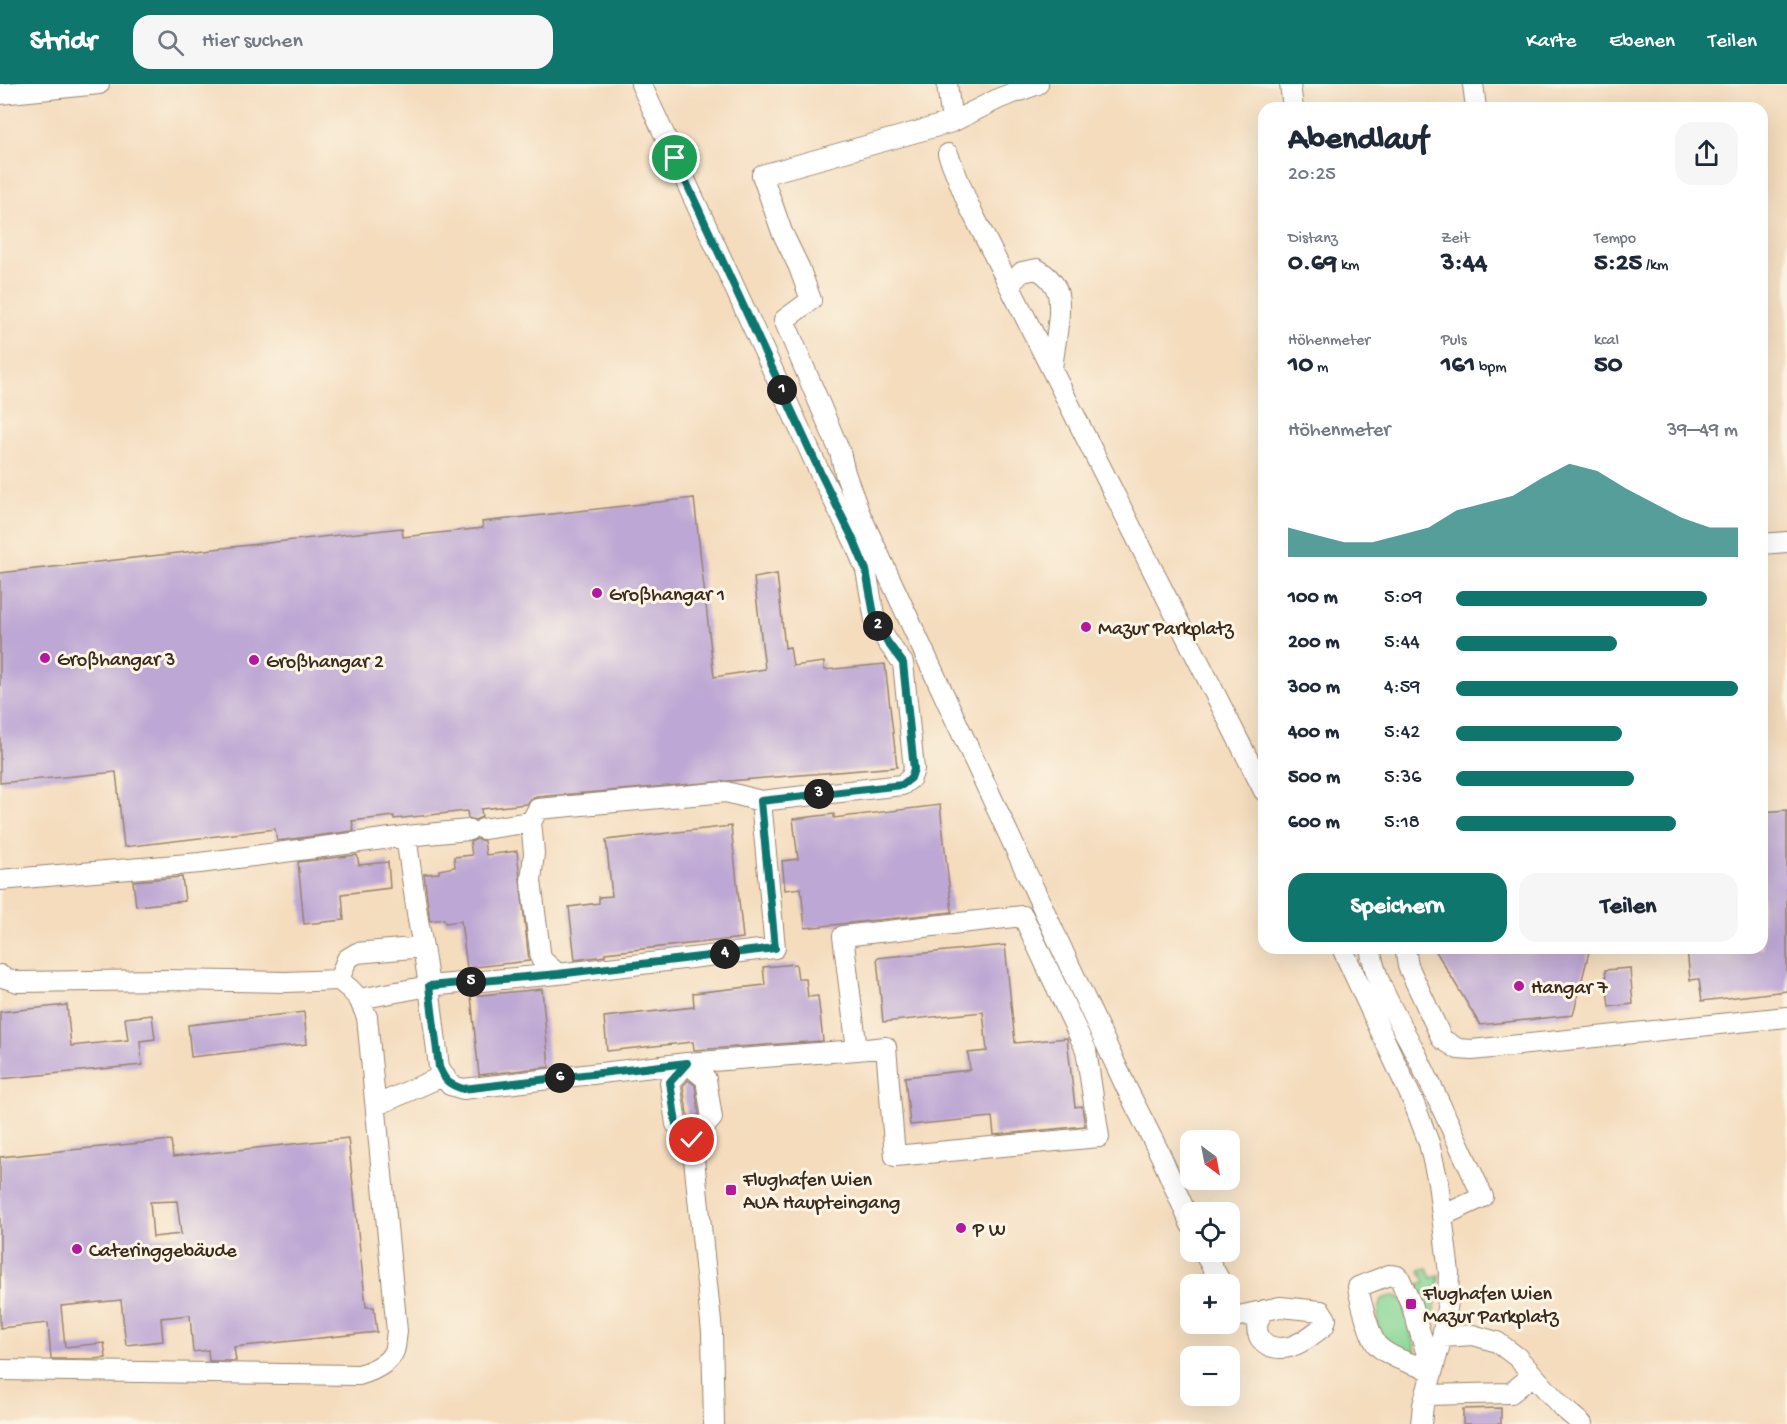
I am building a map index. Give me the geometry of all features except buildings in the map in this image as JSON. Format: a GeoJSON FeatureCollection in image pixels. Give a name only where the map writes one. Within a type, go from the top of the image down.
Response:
{"type":"FeatureCollection","features":[{"type":"Feature","properties":{"kind":"street"},"geometry":{"type":"LineString","coordinates":[[0,94],[99,84]]}},
{"type":"Feature","properties":{"kind":"street"},"geometry":{"type":"LineString","coordinates":[[558,974],[542,959],[531,881],[534,853],[531,822],[538,809],[726,792],[761,801],[902,785],[911,778],[914,769],[903,663],[875,620],[866,570],[810,451],[714,260],[668,160],[641,84]]}},
{"type":"Feature","properties":{"kind":"street"},"geometry":{"type":"LineString","coordinates":[[946,84],[952,122]]}},
{"type":"Feature","properties":{"kind":"street"},"geometry":{"type":"LineString","coordinates":[[1038,84],[999,98],[952,122],[762,175],[782,232],[799,267],[811,300],[784,320],[840,452],[859,512],[1181,1202]]}},
{"type":"Feature","properties":{"kind":"street"},"geometry":{"type":"LineString","coordinates":[[1290,84],[1292,102]]}},
{"type":"Feature","properties":{"kind":"street"},"geometry":{"type":"LineString","coordinates":[[1473,84],[1475,102]]}},
{"type":"Feature","properties":{"kind":"street"},"geometry":{"type":"LineString","coordinates":[[948,154],[968,204],[1258,776]]}},
{"type":"Feature","properties":{"kind":"street"},"geometry":{"type":"LineString","coordinates":[[1009,285],[1022,272],[1037,269],[1047,274],[1053,283],[1058,294],[1058,312],[1052,369]]}},
{"type":"Feature","properties":{"kind":"street"},"geometry":{"type":"LineString","coordinates":[[1768,544],[1787,542]]}},
{"type":"Feature","properties":{"kind":"street"},"geometry":{"type":"LineString","coordinates":[[359,999],[429,986],[558,974],[775,948],[761,801]]}},
{"type":"Feature","properties":{"kind":"street"},"geometry":{"type":"LineString","coordinates":[[0,880],[200,862],[531,822]]}},
{"type":"Feature","properties":{"kind":"street"},"geometry":{"type":"LineString","coordinates":[[406,836],[439,1067],[450,1085],[463,1089],[687,1063],[857,1050],[886,1047],[895,1156],[1099,1137],[1086,1050],[1023,916],[843,936],[857,1050]]}},
{"type":"Feature","properties":{"kind":"street"},"geometry":{"type":"LineString","coordinates":[[339,980],[347,959],[357,953],[423,947]]}},
{"type":"Feature","properties":{"kind":"street"},"geometry":{"type":"LineString","coordinates":[[1345,954],[1404,1078],[1430,1143],[1437,1182],[1449,1273],[1448,1302],[1421,1424]]}},
{"type":"Feature","properties":{"kind":"street"},"geometry":{"type":"LineString","coordinates":[[1371,954],[1373,968],[1483,1197],[1442,1216]]}},
{"type":"Feature","properties":{"kind":"street"},"geometry":{"type":"LineString","coordinates":[[1406,954],[1408,966],[1442,1039],[1458,1049],[1483,1049],[1787,1017]]}},
{"type":"Feature","properties":{"kind":"street"},"geometry":{"type":"LineString","coordinates":[[0,975],[18,982],[339,980],[350,989],[359,999],[368,1017],[398,1331],[394,1352],[384,1364],[359,1375],[0,1370]]}},
{"type":"Feature","properties":{"kind":"street"},"geometry":{"type":"LineString","coordinates":[[687,1063],[706,1079],[711,1118],[692,1140]]}},
{"type":"Feature","properties":{"kind":"street"},"geometry":{"type":"LineString","coordinates":[[687,1063],[670,1082],[676,1124],[692,1140],[712,1332],[714,1424]]}},
{"type":"Feature","properties":{"kind":"street"},"geometry":{"type":"LineString","coordinates":[[377,1105],[443,1076]]}},
{"type":"Feature","properties":{"kind":"street"},"geometry":{"type":"LineString","coordinates":[[1389,1275],[1400,1279],[1411,1304],[1432,1370],[1400,1360],[1376,1344],[1360,1303],[1358,1287],[1389,1275]]}},
{"type":"Feature","properties":{"kind":"street"},"geometry":{"type":"LineString","coordinates":[[1240,1316],[1265,1310]]}},
{"type":"Feature","properties":{"kind":"street"},"geometry":{"type":"LineString","coordinates":[[1442,1337],[1473,1335],[1497,1342],[1518,1357],[1562,1407],[1582,1424]]}},
{"type":"Feature","properties":{"kind":"street"},"geometry":{"type":"LineString","coordinates":[[1426,1395],[1510,1393],[1533,1375]]}},
{"type":"Feature","properties":{"kind":"green space"},"geometry":{"type":"Polygon","coordinates":[[[1427,1268],[1431,1278],[1439,1276],[1432,1330],[1428,1332],[1423,1323],[1428,1321],[1414,1286],[1425,1282],[1420,1270],[1427,1268]]]}},
{"type":"Feature","properties":{"kind":"green space"},"geometry":{"type":"Polygon","coordinates":[[[1393,1296],[1403,1300],[1416,1353],[1397,1347],[1385,1340],[1380,1333],[1378,1318],[1382,1299],[1393,1296]]]}},
{"type":"Feature","properties":{"kind":"place","name":"Großhangar 1"},"geometry":{"type":"Point","coordinates":[597,593]}},
{"type":"Feature","properties":{"kind":"place","name":"Mazur Parkplatz"},"geometry":{"type":"Point","coordinates":[1086,627]}},
{"type":"Feature","properties":{"kind":"place","name":"Großhangar 3"},"geometry":{"type":"Point","coordinates":[45,658]}},
{"type":"Feature","properties":{"kind":"place","name":"Großhangar 2"},"geometry":{"type":"Point","coordinates":[254,660]}},
{"type":"Feature","properties":{"kind":"place","name":"Hangar 7"},"geometry":{"type":"Point","coordinates":[1519,986]}},
{"type":"Feature","properties":{"kind":"place","name":"Flughafen Wien AUA Haupteingang"},"geometry":{"type":"Point","coordinates":[731,1190]}},
{"type":"Feature","properties":{"kind":"place","name":"P W"},"geometry":{"type":"Point","coordinates":[961,1228]}},
{"type":"Feature","properties":{"kind":"place","name":"Cateringgebäude"},"geometry":{"type":"Point","coordinates":[77,1249]}},
{"type":"Feature","properties":{"kind":"place","name":"Flughafen Wien Mazur Parkplatz"},"geometry":{"type":"Point","coordinates":[1411,1304]}},
{"type":"Feature","properties":{"kind":"route"},"geometry":{"type":"LineString","coordinates":[[675,158],[854,541],[866,570],[875,620],[903,663],[914,769],[911,778],[902,785],[761,801],[775,948],[558,974],[429,986],[439,1067],[450,1085],[463,1089],[687,1063],[670,1082],[676,1124],[692,1140]]}}]}
